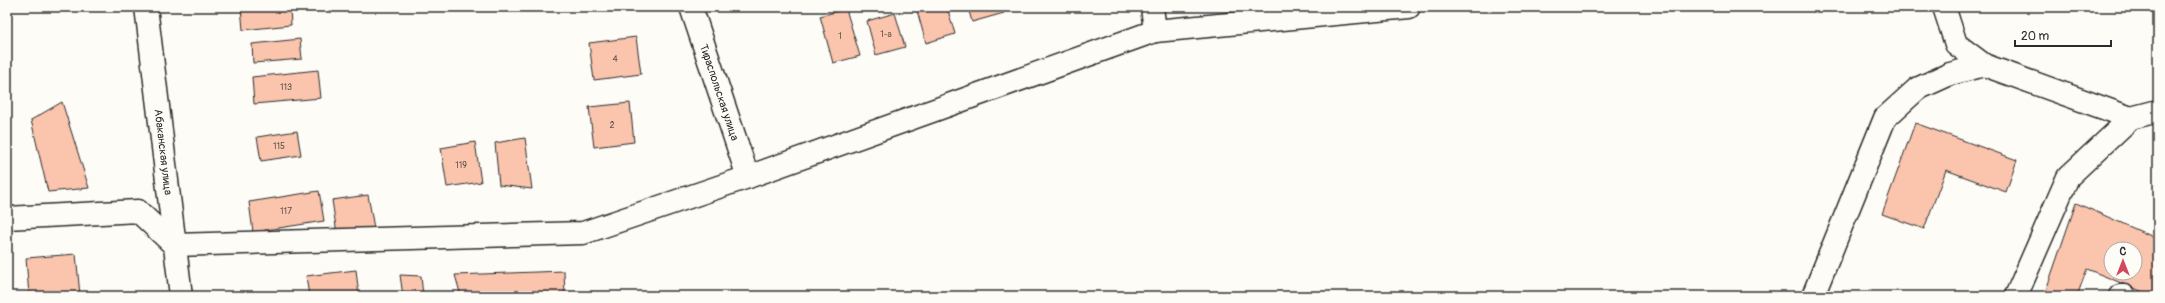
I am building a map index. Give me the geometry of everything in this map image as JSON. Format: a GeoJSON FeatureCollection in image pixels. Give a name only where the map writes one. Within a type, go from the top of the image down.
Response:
{"type":"FeatureCollection","features":[{"type":"Feature","properties":{"kind":"street","name":"Абаканская улица"},"geometry":{"type":"LineString","coordinates":[[146,7],[181,296]]}},
{"type":"Feature","properties":{"kind":"street","name":"Тираспольская улица"},"geometry":{"type":"LineString","coordinates":[[691,7],[748,177]]}},
{"type":"Feature","properties":{"kind":"street"},"geometry":{"type":"LineString","coordinates":[[1152,7],[1155,31]]}},
{"type":"Feature","properties":{"kind":"street"},"geometry":{"type":"LineString","coordinates":[[7,218],[138,211],[174,245],[583,233],[748,177],[1155,31],[1409,7]]}},
{"type":"Feature","properties":{"kind":"street"},"geometry":{"type":"LineString","coordinates":[[1944,7],[1956,44],[1984,65],[2131,118]]}},
{"type":"Feature","properties":{"kind":"street"},"geometry":{"type":"LineString","coordinates":[[1813,296],[1885,118],[1917,89],[1950,74],[1984,65]]}},
{"type":"Feature","properties":{"kind":"street"},"geometry":{"type":"LineString","coordinates":[[2016,296],[2068,177],[2131,118],[2158,111]]}},
{"type":"Feature","properties":{"kind":"building"},"geometry":{"type":"Polygon","coordinates":[[[241,7],[290,7],[291,25],[243,30],[241,7]]]}},
{"type":"Feature","properties":{"kind":"building"},"geometry":{"type":"Polygon","coordinates":[[[916,7],[947,7],[955,34],[926,43],[916,7]]]}},
{"type":"Feature","properties":{"kind":"building"},"geometry":{"type":"Polygon","coordinates":[[[968,7],[1003,7],[1004,13],[972,22],[968,7]]]}},
{"type":"Feature","properties":{"kind":"building"},"geometry":{"type":"Polygon","coordinates":[[[846,9],[860,56],[833,63],[820,16],[846,9]]]}},
{"type":"Feature","properties":{"kind":"building"},"geometry":{"type":"Polygon","coordinates":[[[895,13],[905,47],[876,55],[867,21],[895,13]]]}},
{"type":"Feature","properties":{"kind":"building"},"geometry":{"type":"Polygon","coordinates":[[[636,37],[641,74],[594,80],[589,43],[636,37]]]}},
{"type":"Feature","properties":{"kind":"building"},"geometry":{"type":"Polygon","coordinates":[[[300,39],[302,59],[253,63],[252,44],[300,39]]]}},
{"type":"Feature","properties":{"kind":"building"},"geometry":{"type":"Polygon","coordinates":[[[318,70],[321,98],[254,104],[252,77],[318,70]]]}},
{"type":"Feature","properties":{"kind":"building"},"geometry":{"type":"Polygon","coordinates":[[[62,102],[89,188],[48,192],[31,120],[62,102]]]}},
{"type":"Feature","properties":{"kind":"building"},"geometry":{"type":"Polygon","coordinates":[[[630,103],[634,142],[594,147],[589,107],[630,103]]]}},
{"type":"Feature","properties":{"kind":"building"},"geometry":{"type":"Polygon","coordinates":[[[1915,123],[2017,160],[2006,192],[1946,170],[1924,229],[1882,214],[1915,123]]]}},
{"type":"Feature","properties":{"kind":"building"},"geometry":{"type":"Polygon","coordinates":[[[297,131],[301,155],[261,161],[257,137],[297,131]]]}},
{"type":"Feature","properties":{"kind":"building"},"geometry":{"type":"Polygon","coordinates":[[[525,138],[532,189],[499,185],[495,143],[525,138]]]}},
{"type":"Feature","properties":{"kind":"building"},"geometry":{"type":"Polygon","coordinates":[[[475,142],[481,182],[447,187],[441,148],[475,142]]]}},
{"type":"Feature","properties":{"kind":"building"},"geometry":{"type":"Polygon","coordinates":[[[319,191],[324,221],[253,232],[249,202],[319,191]]]}},
{"type":"Feature","properties":{"kind":"building"},"geometry":{"type":"Polygon","coordinates":[[[368,195],[374,228],[337,234],[332,200],[368,195]]]}},
{"type":"Feature","properties":{"kind":"building"},"geometry":{"type":"Polygon","coordinates":[[[2076,203],[2158,239],[2158,296],[2153,296],[2116,281],[2143,281],[2143,241],[2103,241],[2103,276],[2087,269],[2077,296],[2044,296],[2076,203]]]}},
{"type":"Feature","properties":{"kind":"building"},"geometry":{"type":"Polygon","coordinates":[[[76,254],[80,295],[29,296],[26,258],[76,254]]]}},
{"type":"Feature","properties":{"kind":"building"},"geometry":{"type":"Polygon","coordinates":[[[356,270],[359,296],[309,296],[306,276],[356,270]]]}},
{"type":"Feature","properties":{"kind":"building"},"geometry":{"type":"Polygon","coordinates":[[[564,271],[565,296],[461,296],[455,275],[564,271]]]}},
{"type":"Feature","properties":{"kind":"building"},"geometry":{"type":"Polygon","coordinates":[[[400,275],[421,276],[423,296],[403,296],[400,275]]]}}]}
